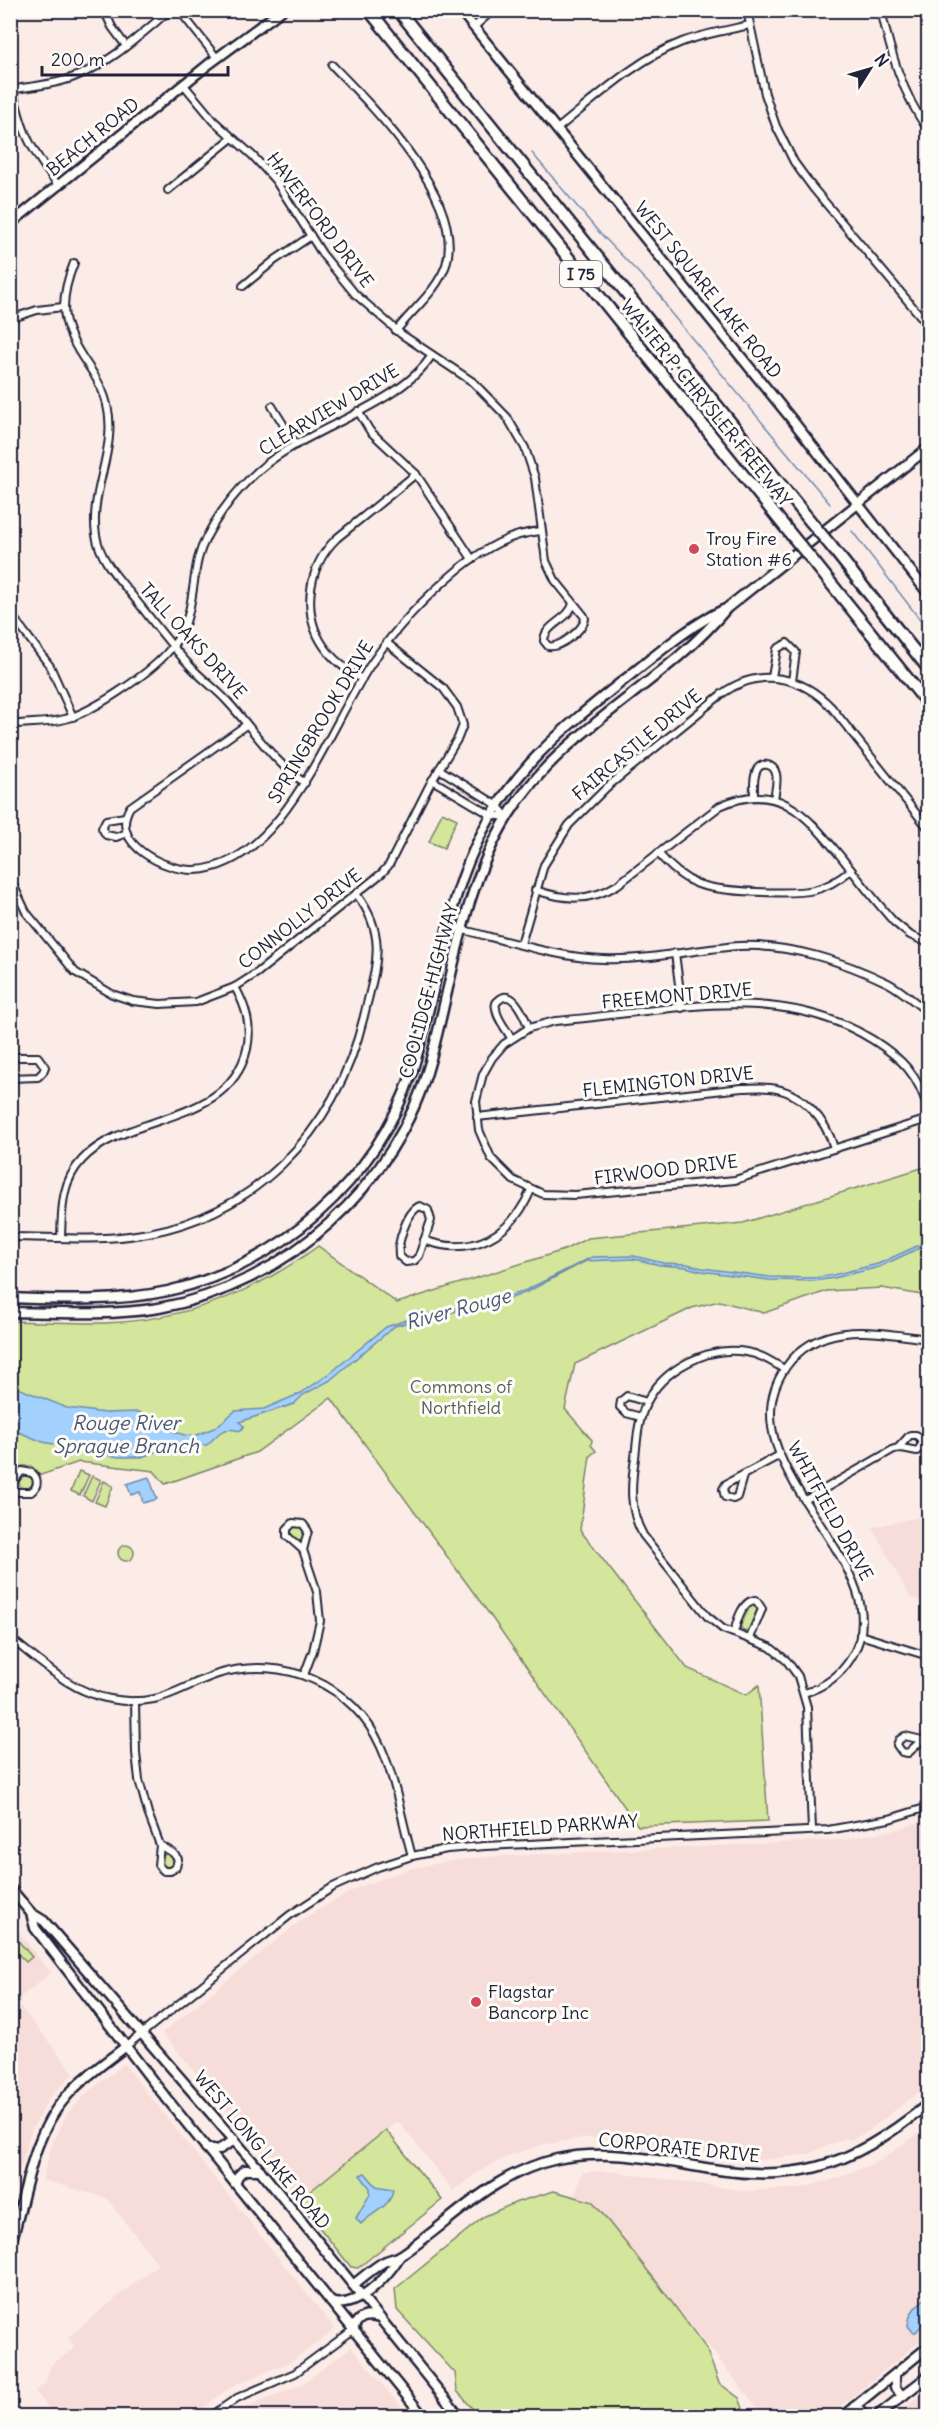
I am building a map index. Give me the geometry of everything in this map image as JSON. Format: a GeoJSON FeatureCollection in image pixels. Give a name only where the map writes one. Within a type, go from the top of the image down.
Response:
{"type":"FeatureCollection","features":[{"type":"Feature","properties":{"kind":"highway","name":"WALTER P. CHRYSLER FREEWAY"},"geometry":{"type":"LineString","coordinates":[[369,10],[928,704]]}},
{"type":"Feature","properties":{"kind":"highway","name":"WALTER P. CHRYSLER FREEWAY"},"geometry":{"type":"LineString","coordinates":[[398,10],[928,668]]}},
{"type":"Feature","properties":{"kind":"main road","name":"BEACH ROAD"},"geometry":{"type":"LineString","coordinates":[[10,224],[217,58],[282,10]]}},
{"type":"Feature","properties":{"kind":"main road","name":"WEST SQUARE LAKE ROAD"},"geometry":{"type":"LineString","coordinates":[[460,10],[928,593]]}},
{"type":"Feature","properties":{"kind":"main road","name":"COOLIDGE HIGHWAY"},"geometry":{"type":"LineString","coordinates":[[10,1312],[101,1313],[136,1311],[174,1305],[220,1291],[268,1268],[321,1232],[344,1210],[375,1174],[407,1122],[430,1064],[463,929],[484,860],[507,817],[529,786],[558,754],[678,657],[716,622],[727,608],[928,448]]}},
{"type":"Feature","properties":{"kind":"main road","name":"COOLIDGE HIGHWAY"},"geometry":{"type":"LineString","coordinates":[[10,1298],[111,1298],[183,1287],[231,1270],[257,1257],[317,1215],[362,1166],[388,1125],[403,1095],[417,1053],[448,926],[466,867],[497,805],[528,764],[562,730],[668,646],[710,616],[727,608]]}},
{"type":"Feature","properties":{"kind":"main road","name":"WEST LONG LAKE ROAD"},"geometry":{"type":"LineString","coordinates":[[10,1888],[31,1913],[44,1921],[260,2170],[459,2416]]}},
{"type":"Feature","properties":{"kind":"main road","name":"WEST LONG LAKE ROAD"},"geometry":{"type":"LineString","coordinates":[[31,1913],[35,1928],[125,2047],[423,2416]]}},
{"type":"Feature","properties":{"kind":"main road"},"geometry":{"type":"LineString","coordinates":[[67,1971],[72,1964],[81,1964]]}},
{"type":"Feature","properties":{"kind":"main road","name":"NORTHFIELD PARKWAY"},"geometry":{"type":"LineString","coordinates":[[10,2246],[40,2140],[52,2115],[72,2090],[125,2047]]}},
{"type":"Feature","properties":{"kind":"main road","name":"CORPORATE DRIVE"},"geometry":{"type":"LineString","coordinates":[[362,2295],[391,2271],[401,2256],[489,2187],[517,2172],[547,2162],[580,2155],[614,2154],[732,2173],[794,2172],[842,2159],[868,2147],[896,2130],[928,2104]]}},
{"type":"Feature","properties":{"kind":"main road"},"geometry":{"type":"LineString","coordinates":[[205,2147],[218,2150],[234,2140]]}},
{"type":"Feature","properties":{"kind":"main road"},"geometry":{"type":"LineString","coordinates":[[235,2183],[237,2176],[244,2170],[260,2170]]}},
{"type":"Feature","properties":{"kind":"main road","name":"CORPORATE DRIVE"},"geometry":{"type":"LineString","coordinates":[[353,2285],[383,2262],[401,2256]]}},
{"type":"Feature","properties":{"kind":"main road"},"geometry":{"type":"LineString","coordinates":[[330,2301],[345,2304],[362,2295]]}},
{"type":"Feature","properties":{"kind":"main road"},"geometry":{"type":"LineString","coordinates":[[353,2330],[357,2321],[363,2316],[380,2318]]}},
{"type":"Feature","properties":{"kind":"main road"},"geometry":{"type":"LineString","coordinates":[[843,2416],[928,2348]]}},
{"type":"Feature","properties":{"kind":"main road"},"geometry":{"type":"LineString","coordinates":[[895,2375],[895,2388],[903,2396]]}},
{"type":"Feature","properties":{"kind":"main road"},"geometry":{"type":"LineString","coordinates":[[877,2416],[928,2376]]}},
{"type":"Feature","properties":{"kind":"main road"},"geometry":{"type":"LineString","coordinates":[[854,2407],[864,2416]]}},
{"type":"Feature","properties":{"kind":"street"},"geometry":{"type":"LineString","coordinates":[[105,10],[112,27],[126,46]]}},
{"type":"Feature","properties":{"kind":"street"},"geometry":{"type":"LineString","coordinates":[[12,90],[74,77],[104,62],[170,10]]}},
{"type":"Feature","properties":{"kind":"street"},"geometry":{"type":"LineString","coordinates":[[179,10],[217,58]]}},
{"type":"Feature","properties":{"kind":"street"},"geometry":{"type":"LineString","coordinates":[[474,27],[493,10]]}},
{"type":"Feature","properties":{"kind":"street"},"geometry":{"type":"LineString","coordinates":[[747,10],[766,100],[780,136],[794,162],[813,188],[928,325]]}},
{"type":"Feature","properties":{"kind":"street"},"geometry":{"type":"LineString","coordinates":[[881,10],[903,87],[928,130]]}},
{"type":"Feature","properties":{"kind":"street"},"geometry":{"type":"LineString","coordinates":[[557,129],[615,82],[669,47],[750,25]]}},
{"type":"Feature","properties":{"kind":"street"},"geometry":{"type":"LineString","coordinates":[[332,65],[412,158],[436,195],[447,220],[449,248],[440,278],[396,331]]}},
{"type":"Feature","properties":{"kind":"street"},"geometry":{"type":"LineString","coordinates":[[10,77],[27,140],[59,186]]}},
{"type":"Feature","properties":{"kind":"street","name":"HAVERFORD DRIVE"},"geometry":{"type":"LineString","coordinates":[[184,85],[208,114],[275,180],[311,236],[350,289],[396,331],[485,393],[513,427],[525,448],[535,478],[543,552],[550,571],[584,616],[584,623],[559,645],[548,646],[544,641],[546,633],[569,614],[573,603]]}},
{"type":"Feature","properties":{"kind":"street"},"geometry":{"type":"LineString","coordinates":[[168,190],[232,138]]}},
{"type":"Feature","properties":{"kind":"street"},"geometry":{"type":"LineString","coordinates":[[243,286],[275,260],[311,236]]}},
{"type":"Feature","properties":{"kind":"street","name":"TALL OAKS DRIVE"},"geometry":{"type":"LineString","coordinates":[[74,263],[66,282],[63,307],[65,323],[71,340],[100,384],[110,416],[110,442],[95,514],[99,546],[114,574],[173,646],[230,704],[275,759],[305,783]]}},
{"type":"Feature","properties":{"kind":"street"},"geometry":{"type":"LineString","coordinates":[[10,319],[37,310],[63,307]]}},
{"type":"Feature","properties":{"kind":"street","name":"CLEARVIEW DRIVE"},"geometry":{"type":"LineString","coordinates":[[10,725],[52,722],[73,717],[100,703],[162,659],[173,646],[186,623],[197,561],[212,527],[251,477],[296,445],[409,381],[432,355]]}},
{"type":"Feature","properties":{"kind":"street"},"geometry":{"type":"LineString","coordinates":[[272,406],[296,445]]}},
{"type":"Feature","properties":{"kind":"street"},"geometry":{"type":"LineString","coordinates":[[358,411],[370,431],[416,474],[472,559]]}},
{"type":"Feature","properties":{"kind":"street"},"geometry":{"type":"LineString","coordinates":[[362,679],[339,663],[321,641],[311,613],[312,582],[321,557],[332,542],[416,474]]}},
{"type":"Feature","properties":{"kind":"street","name":"SPRINGBROOK DRIVE"},"geometry":{"type":"LineString","coordinates":[[127,833],[139,848],[163,864],[181,869],[209,868],[225,862],[250,846],[279,819],[305,783],[362,679],[387,643],[433,592],[472,559],[502,540],[541,531]]}},
{"type":"Feature","properties":{"kind":"street"},"geometry":{"type":"LineString","coordinates":[[10,613],[50,666],[73,717]]}},
{"type":"Feature","properties":{"kind":"street","name":"CONNOLLY DRIVE"},"geometry":{"type":"LineString","coordinates":[[10,878],[26,912],[64,960],[81,976],[106,991],[142,1002],[173,1004],[206,999],[235,987],[257,973],[357,895],[389,865],[432,780],[461,733],[463,720],[460,712],[437,683],[387,643]]}},
{"type":"Feature","properties":{"kind":"street"},"geometry":{"type":"LineString","coordinates":[[772,677],[775,652],[778,646],[788,643],[796,652],[792,681]]}},
{"type":"Feature","properties":{"kind":"street","name":"FAIRCASTLE DRIVE"},"geometry":{"type":"LineString","coordinates":[[521,944],[544,865],[558,840],[593,799],[730,688],[753,679],[772,677],[792,681],[812,691],[825,701],[928,828]]}},
{"type":"Feature","properties":{"kind":"street"},"geometry":{"type":"LineString","coordinates":[[125,819],[106,820],[102,828],[106,835],[111,837],[127,833],[125,819],[135,803],[246,725]]}},
{"type":"Feature","properties":{"kind":"street"},"geometry":{"type":"LineString","coordinates":[[754,797],[756,771],[760,766],[766,764],[776,772],[774,799]]}},
{"type":"Feature","properties":{"kind":"street"},"geometry":{"type":"LineString","coordinates":[[439,769],[497,805],[507,817]]}},
{"type":"Feature","properties":{"kind":"street"},"geometry":{"type":"LineString","coordinates":[[432,780],[491,815],[507,817]]}},
{"type":"Feature","properties":{"kind":"street"},"geometry":{"type":"LineString","coordinates":[[536,890],[555,897],[572,899],[598,895],[617,885],[720,806],[741,798],[774,799],[797,809],[809,819],[894,922],[910,935],[928,944]]}},
{"type":"Feature","properties":{"kind":"street"},"geometry":{"type":"LineString","coordinates":[[658,853],[685,878],[713,888],[808,892],[833,883],[851,870]]}},
{"type":"Feature","properties":{"kind":"street"},"geometry":{"type":"LineString","coordinates":[[10,1237],[130,1236],[191,1221],[226,1206],[246,1193],[275,1171],[301,1146],[326,1111],[348,1070],[377,965],[378,946],[374,923],[357,895]]}},
{"type":"Feature","properties":{"kind":"street"},"geometry":{"type":"LineString","coordinates":[[448,926],[572,956],[603,959],[634,958],[741,946],[787,949],[838,963],[889,984],[928,1012]]}},
{"type":"Feature","properties":{"kind":"street"},"geometry":{"type":"LineString","coordinates":[[675,953],[682,1008]]}},
{"type":"Feature","properties":{"kind":"street"},"geometry":{"type":"LineString","coordinates":[[61,1238],[62,1204],[66,1187],[76,1167],[88,1154],[109,1141],[208,1100],[225,1088],[238,1072],[246,1051],[249,1027],[244,1005],[235,987]]}},
{"type":"Feature","properties":{"kind":"street"},"geometry":{"type":"LineString","coordinates":[[512,1038],[495,1008],[496,1002],[501,998],[507,997],[514,1001],[529,1028]]}},
{"type":"Feature","properties":{"kind":"street","name":"FREEMONT DRIVE"},"geometry":{"type":"LineString","coordinates":[[477,1117],[477,1094],[483,1074],[492,1058],[512,1038],[529,1028],[555,1021],[682,1008],[755,1004],[793,1008],[833,1020],[869,1038],[900,1059],[917,1080],[928,1109]]}},
{"type":"Feature","properties":{"kind":"street"},"geometry":{"type":"LineString","coordinates":[[10,1057],[38,1057],[45,1067],[44,1072],[38,1077],[10,1078]]}},
{"type":"Feature","properties":{"kind":"street","name":"FLEMINGTON DRIVE"},"geometry":{"type":"LineString","coordinates":[[477,1117],[742,1088],[771,1088],[783,1091],[809,1106],[827,1129],[834,1148]]}},
{"type":"Feature","properties":{"kind":"street","name":"FIRWOOD DRIVE"},"geometry":{"type":"LineString","coordinates":[[477,1117],[482,1141],[491,1158],[508,1176],[531,1190],[561,1196],[735,1180],[928,1119]]}},
{"type":"Feature","properties":{"kind":"street"},"geometry":{"type":"LineString","coordinates":[[424,1239],[456,1246],[490,1238],[512,1222],[531,1190]]}},
{"type":"Feature","properties":{"kind":"street"},"geometry":{"type":"LineString","coordinates":[[420,1206],[428,1210],[431,1216],[424,1239],[417,1259],[410,1263],[400,1258],[398,1249],[411,1213],[420,1206]]}},
{"type":"Feature","properties":{"kind":"street","name":"WHITFIELD DRIVE"},"geometry":{"type":"LineString","coordinates":[[804,1693],[819,1688],[838,1673],[853,1654],[860,1635],[862,1613],[855,1586],[780,1455],[772,1432],[771,1411],[776,1386],[784,1369],[810,1344],[843,1331],[928,1339]]}},
{"type":"Feature","properties":{"kind":"street"},"geometry":{"type":"LineString","coordinates":[[784,1369],[763,1357],[748,1352],[728,1350],[714,1352],[674,1371],[657,1386],[641,1417],[632,1486],[632,1506],[636,1522],[647,1541],[701,1610],[714,1623],[765,1644],[782,1656],[798,1676],[804,1693],[812,1830]]}},
{"type":"Feature","properties":{"kind":"street"},"geometry":{"type":"LineString","coordinates":[[641,1417],[623,1410],[621,1401],[627,1396],[647,1402]]}},
{"type":"Feature","properties":{"kind":"street"},"geometry":{"type":"LineString","coordinates":[[805,1500],[898,1448]]}},
{"type":"Feature","properties":{"kind":"street"},"geometry":{"type":"LineString","coordinates":[[743,1476],[780,1455]]}},
{"type":"Feature","properties":{"kind":"street"},"geometry":{"type":"LineString","coordinates":[[10,1486],[22,1471],[32,1473],[37,1479],[31,1492],[10,1492]]}},
{"type":"Feature","properties":{"kind":"street"},"geometry":{"type":"LineString","coordinates":[[303,1550],[308,1531],[303,1524],[293,1523],[287,1529],[287,1536],[303,1550],[317,1592],[320,1614],[318,1634],[304,1675]]}},
{"type":"Feature","properties":{"kind":"street"},"geometry":{"type":"LineString","coordinates":[[734,1633],[747,1603],[756,1600],[762,1609],[750,1638]]}},
{"type":"Feature","properties":{"kind":"street"},"geometry":{"type":"LineString","coordinates":[[860,1635],[928,1656]]}},
{"type":"Feature","properties":{"kind":"street"},"geometry":{"type":"LineString","coordinates":[[10,1638],[76,1687],[100,1697],[135,1701],[161,1698],[211,1677],[241,1669],[273,1668],[304,1675],[343,1697],[358,1711],[374,1733],[387,1764],[412,1856]]}},
{"type":"Feature","properties":{"kind":"street"},"geometry":{"type":"LineString","coordinates":[[135,1701],[139,1780],[160,1845]]}},
{"type":"Feature","properties":{"kind":"street","name":"NORTHFIELD PARKWAY"},"geometry":{"type":"LineString","coordinates":[[125,2047],[300,1908],[333,1887],[356,1876],[412,1856],[447,1849],[485,1846],[812,1830],[866,1824],[928,1807]]}},
{"type":"Feature","properties":{"kind":"street"},"geometry":{"type":"LineString","coordinates":[[10,2210],[20,2213]]}},
{"type":"Feature","properties":{"kind":"street"},"geometry":{"type":"LineString","coordinates":[[211,2416],[237,2398],[295,2373],[353,2330]]}},
{"type":"Feature","properties":{"kind":"shaded area"},"geometry":{"type":"Polygon","coordinates":[[[928,1512],[928,1605],[910,1597],[872,1527],[924,1516],[928,1512]]]}},
{"type":"Feature","properties":{"kind":"shaded area"},"geometry":{"type":"Polygon","coordinates":[[[928,1819],[928,2085],[867,2132],[851,2140],[844,2139],[823,2147],[810,2154],[764,2160],[618,2137],[583,2138],[542,2145],[506,2157],[478,2172],[453,2191],[398,2121],[298,2201],[265,2155],[162,2033],[304,1918],[359,1887],[409,1869],[484,1857],[841,1840],[898,1829],[928,1819]]]}},
{"type":"Feature","properties":{"kind":"shaded area"},"geometry":{"type":"Polygon","coordinates":[[[11,1922],[51,1973],[16,2001],[74,2073],[49,2098],[31,2131],[11,2201],[11,1922]]]}},
{"type":"Feature","properties":{"kind":"shaded area"},"geometry":{"type":"Polygon","coordinates":[[[124,2064],[335,2329],[292,2361],[237,2384],[219,2395],[194,2416],[55,2416],[35,2391],[45,2383],[50,2366],[75,2347],[68,2337],[158,2264],[106,2198],[42,2180],[53,2141],[67,2114],[89,2091],[124,2064]]]}},
{"type":"Feature","properties":{"kind":"shaded area"},"geometry":{"type":"Polygon","coordinates":[[[928,2126],[928,2335],[832,2413],[817,2416],[764,2416],[593,2202],[575,2196],[582,2172],[609,2171],[746,2191],[801,2188],[838,2178],[881,2160],[928,2126]]]}},
{"type":"Feature","properties":{"kind":"shaded area"},"geometry":{"type":"Polygon","coordinates":[[[351,2347],[409,2416],[230,2416],[250,2405],[302,2384],[351,2347]]]}},
{"type":"Feature","properties":{"kind":"shaded area"},"geometry":{"type":"Polygon","coordinates":[[[928,2389],[928,2416],[894,2416],[919,2396],[928,2389]]]}},
{"type":"Feature","properties":{"kind":"green space"},"geometry":{"type":"Polygon","coordinates":[[[442,812],[457,819],[444,848],[429,842],[442,812]]]}},
{"type":"Feature","properties":{"kind":"green space","name":"Commons of Northfield"},"geometry":{"type":"Polygon","coordinates":[[[928,1166],[928,1296],[882,1288],[827,1291],[764,1313],[719,1301],[692,1308],[575,1364],[565,1409],[592,1440],[591,1445],[596,1451],[590,1456],[580,1530],[687,1668],[746,1695],[759,1685],[768,1821],[638,1826],[490,1615],[331,1398],[257,1452],[165,1484],[154,1471],[79,1462],[41,1475],[31,1466],[22,1466],[11,1475],[11,1321],[106,1323],[163,1316],[218,1301],[244,1290],[270,1277],[318,1246],[397,1303],[564,1250],[588,1238],[743,1223],[928,1166]]]}},
{"type":"Feature","properties":{"kind":"green space"},"geometry":{"type":"Polygon","coordinates":[[[79,1471],[89,1475],[80,1495],[71,1491],[79,1471]]]}},
{"type":"Feature","properties":{"kind":"green space"},"geometry":{"type":"Polygon","coordinates":[[[23,1475],[29,1475],[33,1482],[29,1489],[23,1489],[19,1485],[19,1479],[23,1475]]]}},
{"type":"Feature","properties":{"kind":"green space"},"geometry":{"type":"Polygon","coordinates":[[[92,1476],[101,1480],[92,1501],[83,1496],[92,1476]]]}},
{"type":"Feature","properties":{"kind":"green space"},"geometry":{"type":"Polygon","coordinates":[[[104,1481],[113,1486],[105,1506],[95,1502],[104,1481]]]}},
{"type":"Feature","properties":{"kind":"green space"},"geometry":{"type":"Polygon","coordinates":[[[294,1526],[300,1526],[304,1533],[300,1540],[294,1540],[290,1536],[290,1530],[294,1526]]]}},
{"type":"Feature","properties":{"kind":"green space"},"geometry":{"type":"Polygon","coordinates":[[[126,1545],[134,1553],[126,1561],[118,1553],[126,1545]]]}},
{"type":"Feature","properties":{"kind":"green space"},"geometry":{"type":"Polygon","coordinates":[[[752,1603],[756,1604],[758,1609],[748,1630],[744,1632],[740,1626],[752,1603]]]}},
{"type":"Feature","properties":{"kind":"green space"},"geometry":{"type":"Polygon","coordinates":[[[165,1854],[171,1854],[175,1861],[171,1868],[165,1868],[161,1864],[161,1858],[165,1854]]]}},
{"type":"Feature","properties":{"kind":"green space"},"geometry":{"type":"Polygon","coordinates":[[[10,1931],[32,1957],[26,1962],[18,1954],[11,1960],[10,1931]]]}},
{"type":"Feature","properties":{"kind":"green space"},"geometry":{"type":"Polygon","coordinates":[[[386,2130],[442,2200],[358,2268],[351,2267],[298,2201],[386,2130]]]}},
{"type":"Feature","properties":{"kind":"green space"},"geometry":{"type":"Polygon","coordinates":[[[554,2191],[593,2202],[706,2348],[719,2383],[739,2398],[746,2416],[479,2416],[457,2391],[455,2373],[397,2310],[395,2289],[485,2216],[517,2202],[554,2191]]]}},
{"type":"Feature","properties":{"kind":"water","name":"Rouge River Sprague Branch"},"geometry":{"type":"Polygon","coordinates":[[[928,1241],[928,1244],[879,1267],[814,1281],[769,1280],[660,1265],[634,1259],[586,1261],[527,1292],[498,1303],[426,1317],[395,1326],[329,1381],[303,1395],[294,1404],[239,1422],[244,1426],[240,1431],[224,1430],[207,1445],[167,1447],[142,1457],[118,1457],[43,1442],[11,1429],[11,1385],[67,1408],[105,1413],[139,1412],[167,1429],[195,1436],[216,1427],[235,1411],[264,1409],[301,1393],[328,1375],[386,1327],[418,1316],[498,1300],[526,1290],[592,1257],[634,1256],[663,1263],[687,1264],[770,1277],[814,1278],[878,1264],[928,1241]]]}},
{"type":"Feature","properties":{"kind":"water"},"geometry":{"type":"Polygon","coordinates":[[[149,1477],[157,1499],[143,1503],[140,1492],[131,1495],[127,1484],[149,1477]]]}},
{"type":"Feature","properties":{"kind":"water"},"geometry":{"type":"Polygon","coordinates":[[[365,2173],[376,2186],[393,2189],[389,2201],[361,2224],[356,2218],[370,2194],[370,2188],[360,2175],[365,2173]]]}},
{"type":"Feature","properties":{"kind":"water"},"geometry":{"type":"Polygon","coordinates":[[[928,2296],[928,2318],[916,2332],[913,2332],[908,2326],[910,2316],[928,2296]]]}},
{"type":"Feature","properties":{"kind":"waterway"},"geometry":{"type":"LineString","coordinates":[[532,153],[597,230],[659,294],[670,312],[830,504]]}},
{"type":"Feature","properties":{"kind":"waterway"},"geometry":{"type":"LineString","coordinates":[[852,531],[928,630]]}},
{"type":"Feature","properties":{"kind":"place","name":"Troy Fire Station #6"},"geometry":{"type":"Point","coordinates":[694,549]}},
{"type":"Feature","properties":{"kind":"place","name":"Flagstar Bancorp Inc"},"geometry":{"type":"Point","coordinates":[476,2002]}},
{"type":"Feature","properties":{"kind":"water label","name":"River Rouge"},"geometry":{"type":"Point","coordinates":[458,1309]}}]}
